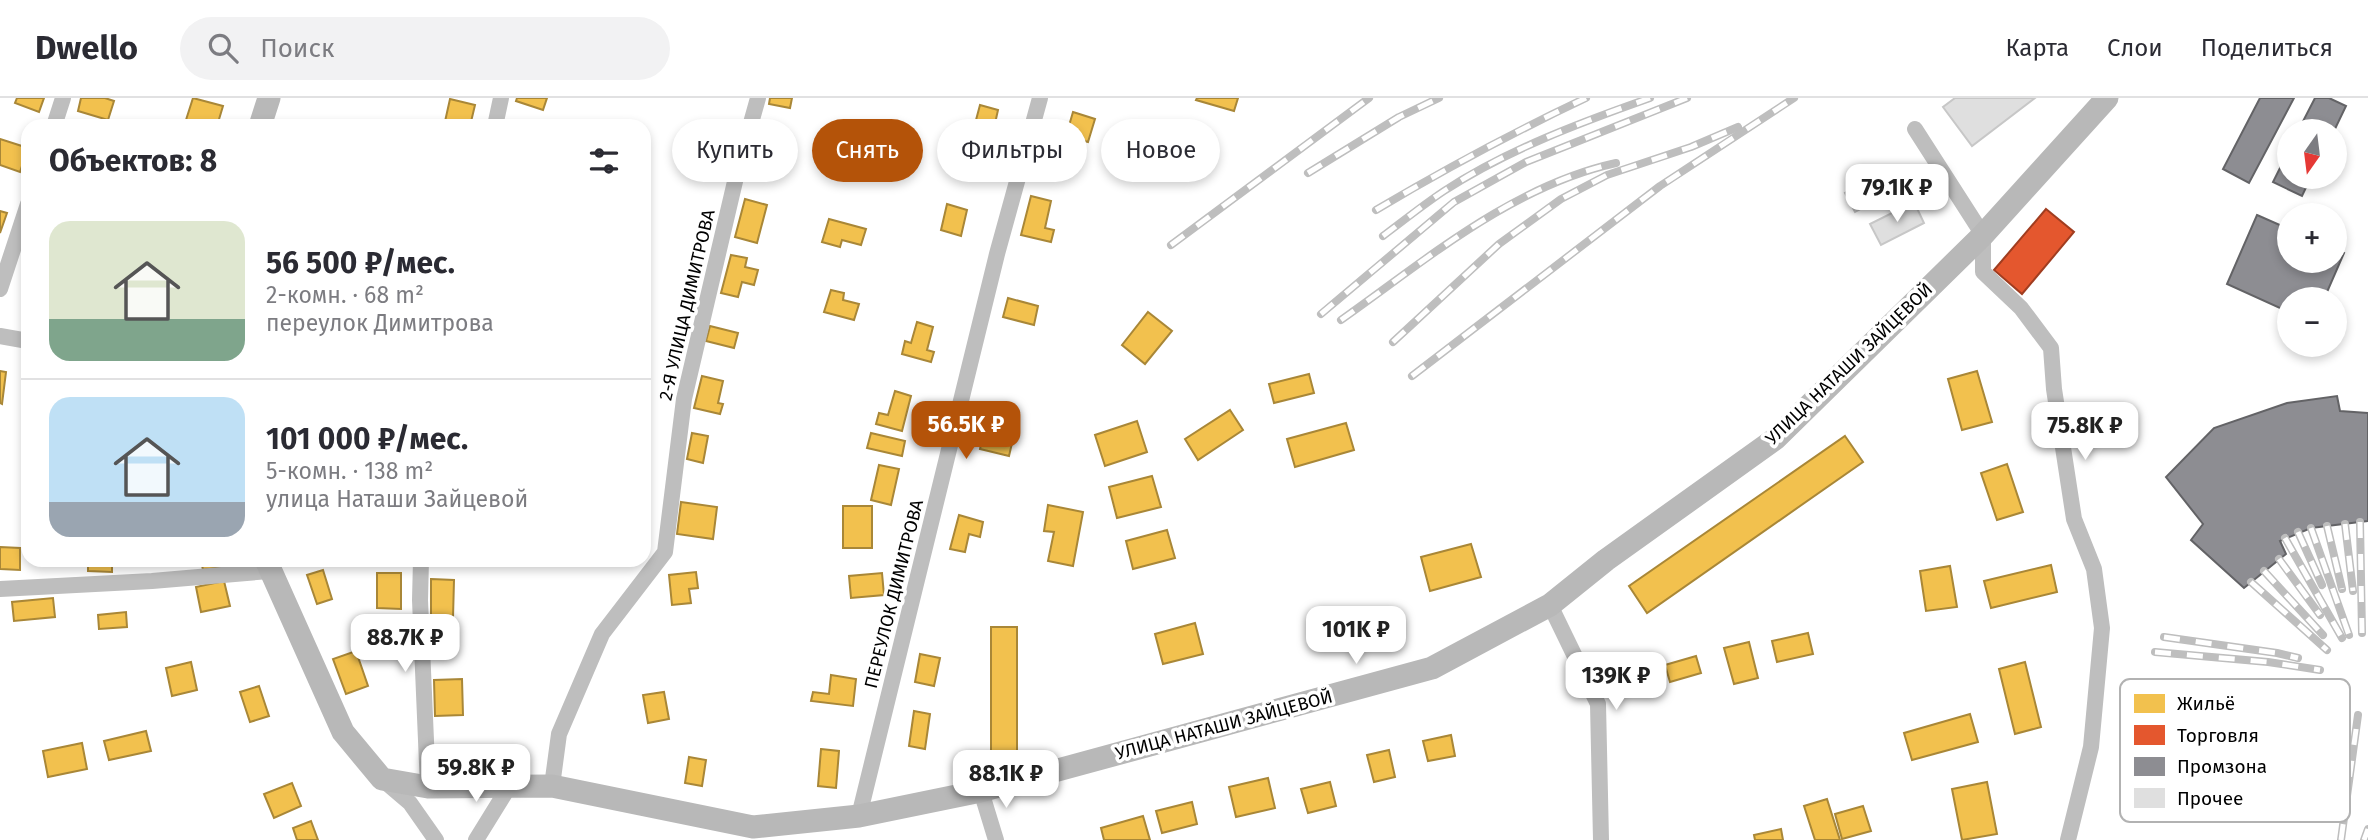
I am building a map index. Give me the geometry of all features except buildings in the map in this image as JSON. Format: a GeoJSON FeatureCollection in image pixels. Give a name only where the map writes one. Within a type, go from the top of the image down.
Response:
{"type":"FeatureCollection","features":[{"type":"Feature","properties":{"kind":"street"},"geometry":{"type":"LineString","coordinates":[[56,119],[63,98]]}},
{"type":"Feature","properties":{"kind":"street"},"geometry":{"type":"LineString","coordinates":[[262,119],[269,98]]}},
{"type":"Feature","properties":{"kind":"street"},"geometry":{"type":"LineString","coordinates":[[496,119],[501,98]]}},
{"type":"Feature","properties":{"kind":"street","name":"2-Я УЛИЦА ДИМИТРОВА"},"geometry":{"type":"LineString","coordinates":[[552,786],[559,734],[602,634],[665,552],[684,399],[737,173],[758,98]]}},
{"type":"Feature","properties":{"kind":"street","name":"ПЕРЕУЛОК ДИМИТРОВА"},"geometry":{"type":"LineString","coordinates":[[859,816],[997,254],[1040,98]]}},
{"type":"Feature","properties":{"kind":"street","name":"УЛИЦА НАТАШИ ЗАЙЦЕВОЙ"},"geometry":{"type":"LineString","coordinates":[[382,779],[428,787],[552,786],[753,827],[859,816],[981,791],[1432,668],[1550,605],[1606,560],[1775,439],[1983,235],[2107,98]]}},
{"type":"Feature","properties":{"kind":"street"},"geometry":{"type":"LineString","coordinates":[[1915,129],[1983,235],[1983,272],[2021,308],[2051,348],[2054,389],[2074,519],[2094,569],[2102,628],[2091,747],[2068,840]]}},
{"type":"Feature","properties":{"kind":"street"},"geometry":{"type":"LineString","coordinates":[[0,289],[21,225]]}},
{"type":"Feature","properties":{"kind":"street"},"geometry":{"type":"LineString","coordinates":[[0,336],[21,340]]}},
{"type":"Feature","properties":{"kind":"street"},"geometry":{"type":"LineString","coordinates":[[0,589],[152,581],[253,567]]}},
{"type":"Feature","properties":{"kind":"street"},"geometry":{"type":"LineString","coordinates":[[268,567],[343,732],[382,779],[410,803],[436,840]]}},
{"type":"Feature","properties":{"kind":"street"},"geometry":{"type":"LineString","coordinates":[[421,567],[428,787]]}},
{"type":"Feature","properties":{"kind":"street"},"geometry":{"type":"LineString","coordinates":[[1550,605],[1598,704],[1601,840]]}},
{"type":"Feature","properties":{"kind":"street"},"geometry":{"type":"LineString","coordinates":[[476,840],[510,785]]}},
{"type":"Feature","properties":{"kind":"street"},"geometry":{"type":"LineString","coordinates":[[981,791],[996,840]]}},
{"type":"Feature","properties":{"kind":"railway"},"geometry":{"type":"LineString","coordinates":[[1171,245],[1369,98]]}},
{"type":"Feature","properties":{"kind":"railway"},"geometry":{"type":"LineString","coordinates":[[1308,173],[1399,117],[1439,98]]}},
{"type":"Feature","properties":{"kind":"railway"},"geometry":{"type":"LineString","coordinates":[[1376,210],[1480,151],[1586,98]]}},
{"type":"Feature","properties":{"kind":"railway"},"geometry":{"type":"LineString","coordinates":[[1383,236],[1444,191],[1518,150],[1650,98]]}},
{"type":"Feature","properties":{"kind":"railway"},"geometry":{"type":"LineString","coordinates":[[1321,314],[1454,202],[1526,162],[1687,98]]}},
{"type":"Feature","properties":{"kind":"railway"},"geometry":{"type":"LineString","coordinates":[[1412,376],[1660,186],[1794,98]]}},
{"type":"Feature","properties":{"kind":"railway"},"geometry":{"type":"LineString","coordinates":[[1393,342],[1499,244],[1561,199],[1607,175],[1691,147],[1738,127]]}},
{"type":"Feature","properties":{"kind":"railway"},"geometry":{"type":"LineString","coordinates":[[1341,320],[1438,250],[1506,207],[1578,174],[1616,163]]}},
{"type":"Feature","properties":{"kind":"railway"},"geometry":{"type":"LineString","coordinates":[[2360,522],[2362,633]]}},
{"type":"Feature","properties":{"kind":"railway"},"geometry":{"type":"LineString","coordinates":[[2345,524],[2353,591]]}},
{"type":"Feature","properties":{"kind":"railway"},"geometry":{"type":"LineString","coordinates":[[2327,526],[2342,589]]}},
{"type":"Feature","properties":{"kind":"railway"},"geometry":{"type":"LineString","coordinates":[[2311,528],[2349,635]]}},
{"type":"Feature","properties":{"kind":"railway"},"geometry":{"type":"LineString","coordinates":[[2298,532],[2322,585]]}},
{"type":"Feature","properties":{"kind":"railway"},"geometry":{"type":"LineString","coordinates":[[2285,538],[2342,638]]}},
{"type":"Feature","properties":{"kind":"railway"},"geometry":{"type":"LineString","coordinates":[[2279,559],[2320,615]]}},
{"type":"Feature","properties":{"kind":"railway"},"geometry":{"type":"LineString","coordinates":[[2264,571],[2323,635]]}},
{"type":"Feature","properties":{"kind":"railway"},"geometry":{"type":"LineString","coordinates":[[2251,582],[2327,650]]}},
{"type":"Feature","properties":{"kind":"railway"},"geometry":{"type":"LineString","coordinates":[[2164,637],[2298,658]]}},
{"type":"Feature","properties":{"kind":"railway"},"geometry":{"type":"LineString","coordinates":[[2155,652],[2268,662],[2320,670]]}},
{"type":"Feature","properties":{"kind":"railway"},"geometry":{"type":"LineString","coordinates":[[2350,774],[2358,715]]}},
{"type":"Feature","properties":{"kind":"railway"},"geometry":{"type":"LineString","coordinates":[[2341,840],[2343,822]]}},
{"type":"Feature","properties":{"kind":"railway"},"geometry":{"type":"LineString","coordinates":[[2364,840],[2368,829]]}}]}
